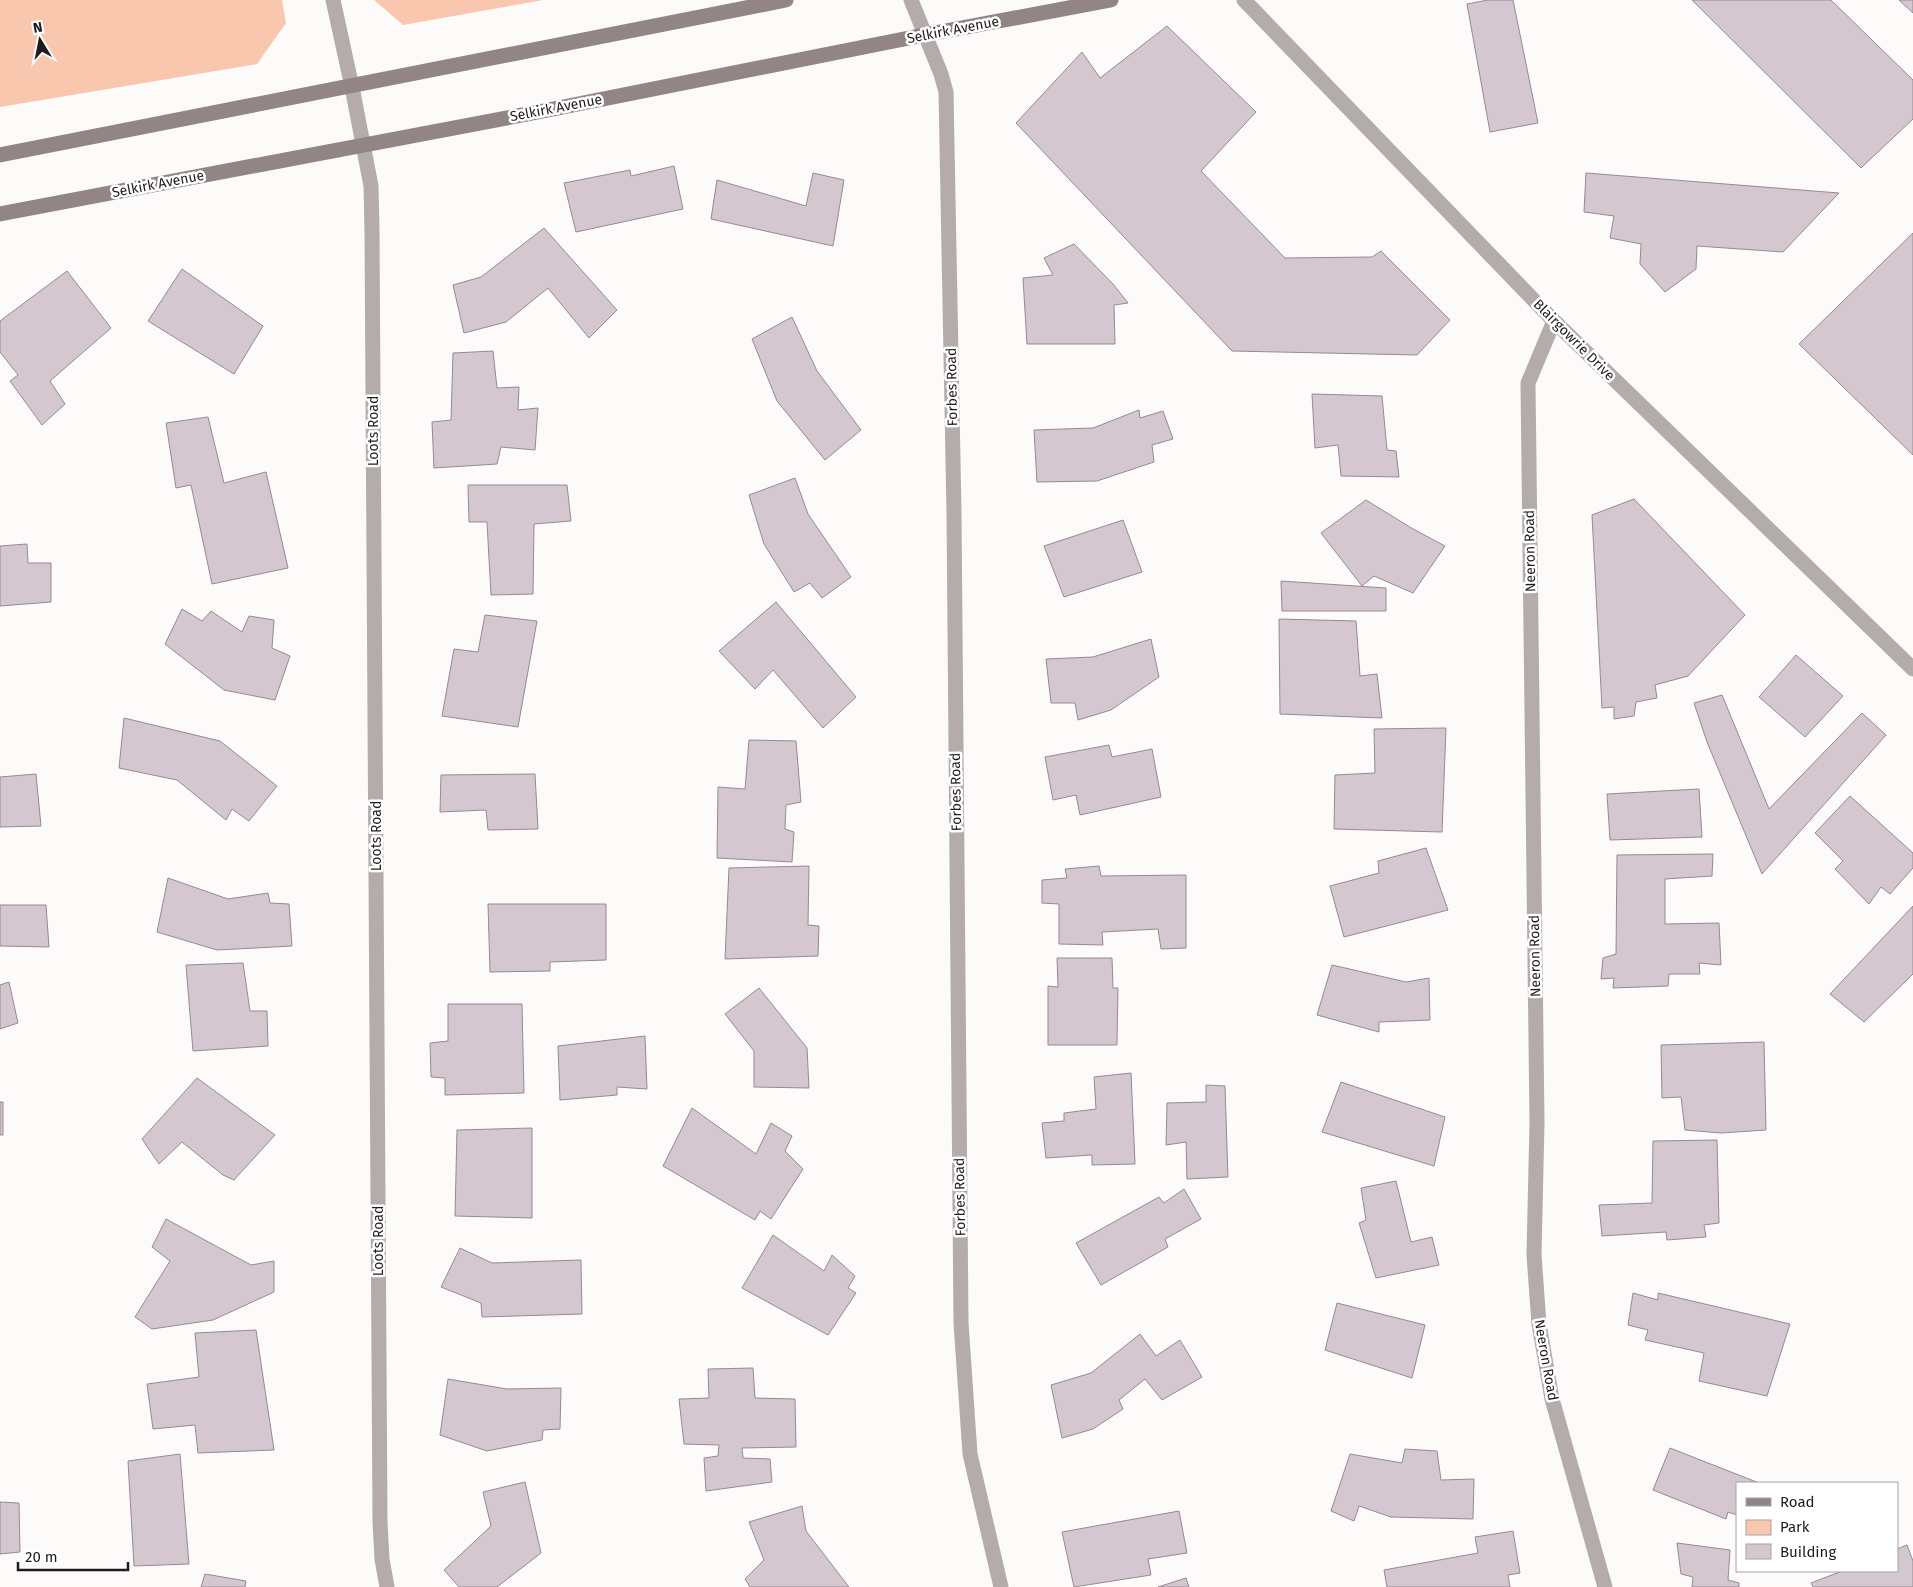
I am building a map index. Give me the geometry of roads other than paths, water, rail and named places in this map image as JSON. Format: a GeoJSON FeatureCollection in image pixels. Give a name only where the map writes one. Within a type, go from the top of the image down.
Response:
{"type":"FeatureCollection","features":[{"type":"Feature","properties":{"kind":"street","name":"Loots Road"},"geometry":{"type":"LineString","coordinates":[[333,0],[364,144],[371,186],[380,1512],[382,1559],[387,1587]]}},
{"type":"Feature","properties":{"kind":"street"},"geometry":{"type":"LineString","coordinates":[[0,155],[786,0]]}},
{"type":"Feature","properties":{"kind":"street","name":"Forbes Road"},"geometry":{"type":"LineString","coordinates":[[911,0],[941,74],[946,92],[954,543],[961,1323],[970,1454],[1001,1587]]}},
{"type":"Feature","properties":{"kind":"street","name":"Selkirk Avenue"},"geometry":{"type":"LineString","coordinates":[[0,214],[1111,0]]}},
{"type":"Feature","properties":{"kind":"street","name":"Blairgowrie Drive"},"geometry":{"type":"LineString","coordinates":[[1244,0],[1554,321],[1913,669]]}},
{"type":"Feature","properties":{"kind":"street","name":"Neeron Road"},"geometry":{"type":"LineString","coordinates":[[1554,321],[1528,383],[1537,1123],[1534,1255],[1539,1324],[1552,1398],[1605,1587]]}}]}
